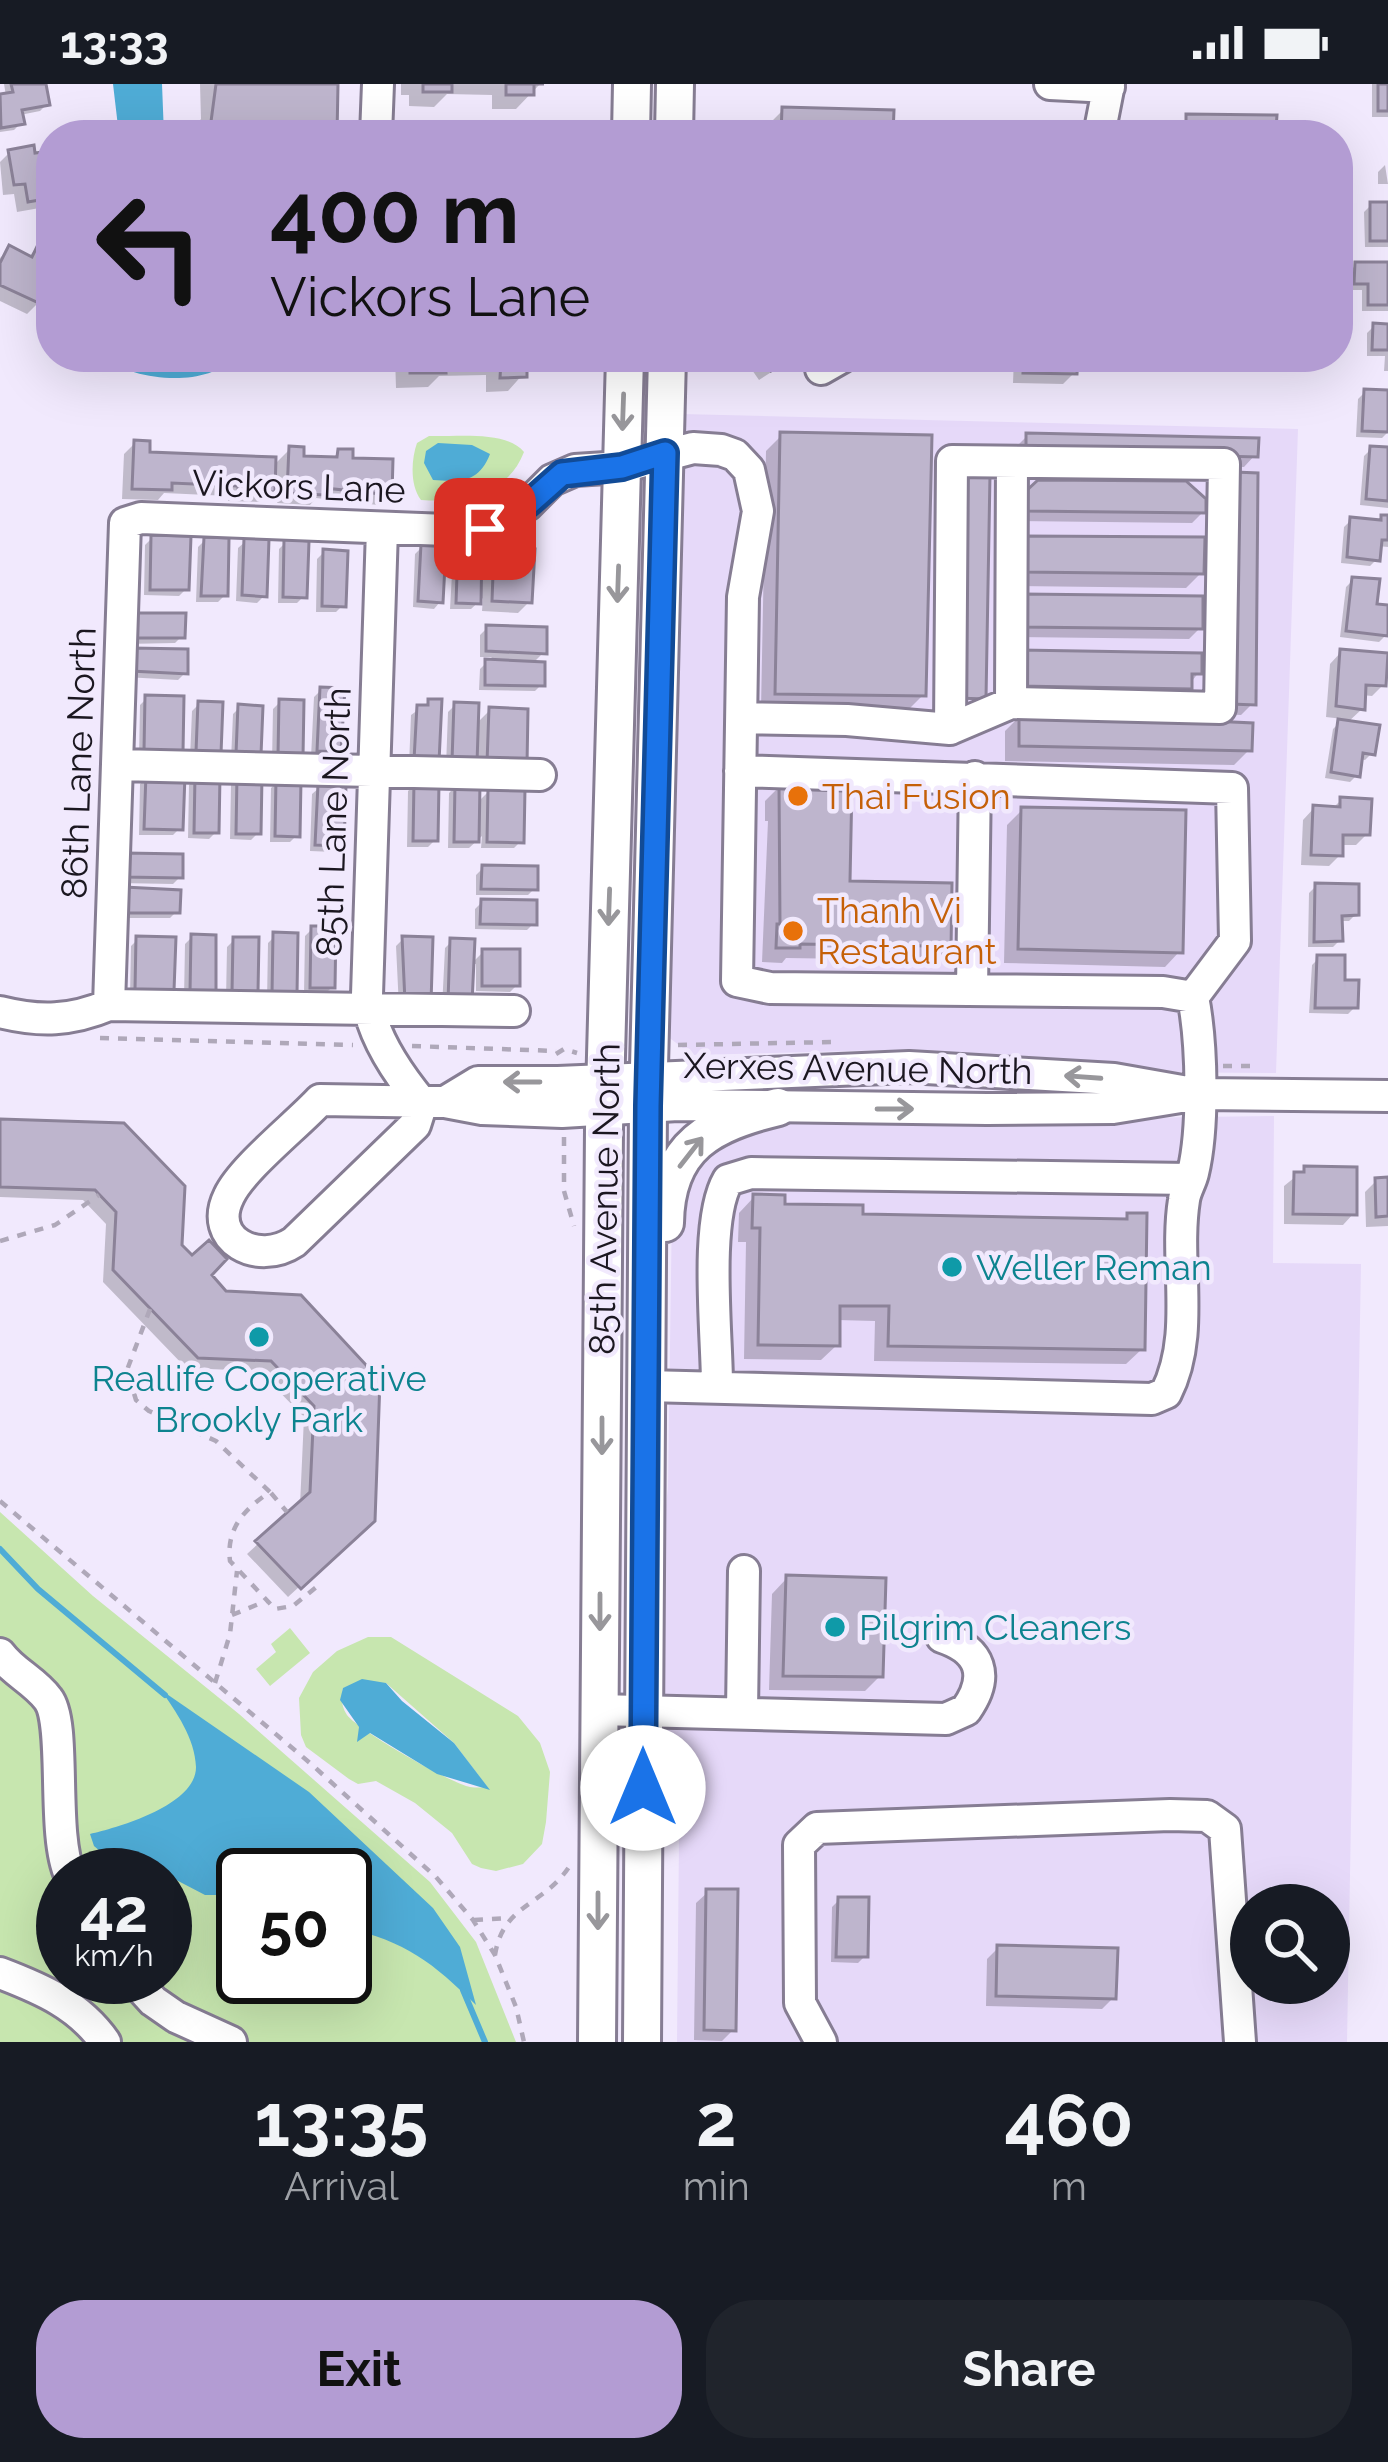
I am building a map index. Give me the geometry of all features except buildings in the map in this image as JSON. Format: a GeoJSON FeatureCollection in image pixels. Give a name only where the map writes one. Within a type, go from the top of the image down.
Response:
{"type":"FeatureCollection","features":[{"type":"Feature","properties":{"kind":"main road"},"geometry":{"type":"LineString","coordinates":[[631,120],[632,84]]}},
{"type":"Feature","properties":{"kind":"main road"},"geometry":{"type":"LineString","coordinates":[[674,120],[675,84]]}},
{"type":"Feature","properties":{"kind":"main road","name":"85th Avenue North"},"geometry":{"type":"LineString","coordinates":[[597,2042],[604,1093],[625,372]]}},
{"type":"Feature","properties":{"kind":"main road","name":"85th Avenue North"},"geometry":{"type":"LineString","coordinates":[[641,2042],[648,1090],[667,372]]}},
{"type":"Feature","properties":{"kind":"main road"},"geometry":{"type":"LineString","coordinates":[[646,1386],[665,1322],[669,1186],[682,1160],[709,1131],[730,1119],[778,1107]]}},
{"type":"Feature","properties":{"kind":"street"},"geometry":{"type":"LineString","coordinates":[[377,120],[378,84]]}},
{"type":"Feature","properties":{"kind":"street"},"geometry":{"type":"LineString","coordinates":[[1050,84],[1109,85],[1102,120]]}},
{"type":"Feature","properties":{"kind":"street","name":"Vickors Lane"},"geometry":{"type":"LineString","coordinates":[[125,523],[141,518],[485,529],[527,505],[562,474],[622,467],[693,448],[721,450],[735,455],[749,470],[758,511],[742,597],[742,718]]}},
{"type":"Feature","properties":{"kind":"street"},"geometry":{"type":"LineString","coordinates":[[950,729],[952,461],[1224,464],[1220,708],[1011,703],[950,729],[742,718],[736,981],[770,988],[1163,992],[1192,997]]}},
{"type":"Feature","properties":{"kind":"street"},"geometry":{"type":"LineString","coordinates":[[1011,703],[1012,462]]}},
{"type":"Feature","properties":{"kind":"street","name":"86th Lane North"},"geometry":{"type":"LineString","coordinates":[[110,1005],[125,523]]}},
{"type":"Feature","properties":{"kind":"street","name":"85th Lane North"},"geometry":{"type":"LineString","coordinates":[[382,529],[368,1007],[404,1082],[434,1102]]}},
{"type":"Feature","properties":{"kind":"street"},"geometry":{"type":"LineString","coordinates":[[117,765],[540,775]]}},
{"type":"Feature","properties":{"kind":"street"},"geometry":{"type":"LineString","coordinates":[[740,771],[1232,788],[1235,941],[1192,997]]}},
{"type":"Feature","properties":{"kind":"street"},"geometry":{"type":"LineString","coordinates":[[972,990],[975,777]]}},
{"type":"Feature","properties":{"kind":"street"},"geometry":{"type":"LineString","coordinates":[[646,1386],[717,1384],[1152,1399],[1166,1393],[1175,1375],[1181,1340],[1184,1198],[1198,1094],[1199,1026],[1192,997]]}},
{"type":"Feature","properties":{"kind":"street"},"geometry":{"type":"LineString","coordinates":[[0,1012],[52,1021],[81,1017],[110,1005],[514,1011]]}},
{"type":"Feature","properties":{"kind":"street","name":"Xerxes Avenue North"},"geometry":{"type":"LineString","coordinates":[[434,1102],[280,1251],[254,1253],[230,1233],[225,1224],[228,1196],[320,1100],[434,1102],[482,1109],[604,1093],[909,1067],[1114,1079],[1198,1094],[1388,1096]]}},
{"type":"Feature","properties":{"kind":"street","name":"Xerxes Avenue North"},"geometry":{"type":"LineString","coordinates":[[648,1090],[778,1107],[1113,1108],[1198,1094]]}},
{"type":"Feature","properties":{"kind":"street"},"geometry":{"type":"LineString","coordinates":[[717,1384],[718,1197],[728,1180],[751,1173],[1190,1179]]}},
{"type":"Feature","properties":{"kind":"street"},"geometry":{"type":"LineString","coordinates":[[742,1712],[744,1571]]}},
{"type":"Feature","properties":{"kind":"street"},"geometry":{"type":"LineString","coordinates":[[599,1709],[946,1719],[966,1710],[979,1684],[977,1660],[966,1645],[942,1637]]}},
{"type":"Feature","properties":{"kind":"street"},"geometry":{"type":"LineString","coordinates":[[0,1654],[48,1699],[56,1714],[58,1800],[66,1848]]}},
{"type":"Feature","properties":{"kind":"street"},"geometry":{"type":"LineString","coordinates":[[821,2042],[800,2003],[799,1845],[817,1828],[1170,1815],[1207,1816],[1226,1829],[1240,2042]]}},
{"type":"Feature","properties":{"kind":"street"},"geometry":{"type":"LineString","coordinates":[[0,1973],[51,1992],[105,2042]]}},
{"type":"Feature","properties":{"kind":"street"},"geometry":{"type":"LineString","coordinates":[[159,2004],[231,2042]]}},
{"type":"Feature","properties":{"kind":"path"},"geometry":{"type":"LineString","coordinates":[[89,1037],[556,1051]]}},
{"type":"Feature","properties":{"kind":"path"},"geometry":{"type":"LineString","coordinates":[[564,1129],[564,1191],[574,1226]]}},
{"type":"Feature","properties":{"kind":"path"},"geometry":{"type":"LineString","coordinates":[[0,1241],[55,1226],[100,1195]]}},
{"type":"Feature","properties":{"kind":"path"},"geometry":{"type":"LineString","coordinates":[[150,1309],[127,1370],[136,1400],[149,1411],[216,1441],[287,1512]]}},
{"type":"Feature","properties":{"kind":"path"},"geometry":{"type":"LineString","coordinates":[[269,1492],[246,1510],[230,1537],[230,1561],[275,1609],[284,1609],[320,1584]]}},
{"type":"Feature","properties":{"kind":"path"},"geometry":{"type":"LineString","coordinates":[[0,1501],[416,1858],[472,1920],[495,1955],[524,2042]]}},
{"type":"Feature","properties":{"kind":"path"},"geometry":{"type":"LineString","coordinates":[[215,1684],[223,1664],[237,1571]]}},
{"type":"Feature","properties":{"kind":"path"},"geometry":{"type":"LineString","coordinates":[[232,1615],[266,1601]]}},
{"type":"Feature","properties":{"kind":"path"},"geometry":{"type":"LineString","coordinates":[[495,1955],[502,1926],[556,1883],[571,1858]]}},
{"type":"Feature","properties":{"kind":"path"},"geometry":{"type":"LineString","coordinates":[[472,1920],[510,1918]]}},
{"type":"Feature","properties":{"kind":"shaded area"},"geometry":{"type":"Polygon","coordinates":[[[681,414],[1298,429],[1276,1073],[1137,1072],[998,1056],[889,1050],[692,1055],[667,1036],[681,414]]]}},
{"type":"Feature","properties":{"kind":"shaded area"},"geometry":{"type":"Polygon","coordinates":[[[1274,1116],[1273,1263],[1361,1264],[1350,1884],[1230,1884],[1230,2004],[1348,2004],[1347,2042],[677,2042],[680,1739],[655,1737],[657,1591],[668,1487],[672,1206],[684,1169],[761,1123],[1274,1116]]]}},
{"type":"Feature","properties":{"kind":"green space"},"geometry":{"type":"Polygon","coordinates":[[[429,436],[505,440],[524,452],[506,478],[481,494],[421,500],[413,480],[414,457],[417,443],[429,436]]]}},
{"type":"Feature","properties":{"kind":"green space"},"geometry":{"type":"Polygon","coordinates":[[[0,1512],[430,1882],[476,1942],[516,2042],[0,2042],[0,1512]]]}},
{"type":"Feature","properties":{"kind":"green space"},"geometry":{"type":"Polygon","coordinates":[[[290,1628],[310,1653],[270,1686],[256,1669],[276,1652],[271,1644],[290,1628]]]}},
{"type":"Feature","properties":{"kind":"green space"},"geometry":{"type":"Polygon","coordinates":[[[368,1637],[391,1637],[518,1716],[540,1743],[550,1772],[542,1844],[523,1864],[496,1871],[472,1864],[452,1833],[415,1803],[376,1781],[358,1784],[306,1747],[299,1698],[313,1672],[337,1651],[368,1637]],[[386,1683],[343,1688],[345,1712],[368,1732],[444,1776],[470,1787],[488,1788],[454,1743],[386,1683]]]}},
{"type":"Feature","properties":{"kind":"water"},"geometry":{"type":"Polygon","coordinates":[[[113,84],[162,84],[163,120],[117,120],[113,84]]]}},
{"type":"Feature","properties":{"kind":"water"},"geometry":{"type":"Polygon","coordinates":[[[132,372],[211,372],[188,377],[132,372]]]}},
{"type":"Feature","properties":{"kind":"water"},"geometry":{"type":"Polygon","coordinates":[[[438,443],[472,445],[490,454],[480,471],[468,479],[433,480],[424,463],[426,451],[438,443]]]}},
{"type":"Feature","properties":{"kind":"water"},"geometry":{"type":"Polygon","coordinates":[[[362,1679],[386,1683],[454,1743],[490,1790],[437,1774],[370,1733],[357,1742],[359,1727],[340,1700],[343,1688],[362,1679]]]}},
{"type":"Feature","properties":{"kind":"water"},"geometry":{"type":"Polygon","coordinates":[[[161,1690],[309,1792],[369,1848],[216,1848],[216,1895],[205,1895],[192,1888],[192,1848],[96,1848],[90,1834],[154,1812],[184,1793],[193,1781],[196,1767],[184,1726],[161,1690]]]}},
{"type":"Feature","properties":{"kind":"water"},"geometry":{"type":"Polygon","coordinates":[[[372,1851],[433,1908],[460,1947],[476,2005],[417,1956],[372,1936],[372,1851]]]}},
{"type":"Feature","properties":{"kind":"waterway"},"geometry":{"type":"LineString","coordinates":[[0,1549],[38,1589],[165,1695]]}},
{"type":"Feature","properties":{"kind":"waterway"},"geometry":{"type":"LineString","coordinates":[[463,1990],[485,2042]]}},
{"type":"Feature","properties":{"kind":"place","name":"Thai Fusion"},"geometry":{"type":"Point","coordinates":[798,796]}},
{"type":"Feature","properties":{"kind":"place","name":"Thanh Vi Restaurant"},"geometry":{"type":"Point","coordinates":[793,931]}},
{"type":"Feature","properties":{"kind":"place","name":"Weller Reman"},"geometry":{"type":"Point","coordinates":[952,1267]}},
{"type":"Feature","properties":{"kind":"place","name":"Reallife Cooperative Brookly Park"},"geometry":{"type":"Point","coordinates":[259,1337]}},
{"type":"Feature","properties":{"kind":"place","name":"Pilgrim Cleaners"},"geometry":{"type":"Point","coordinates":[835,1627]}},
{"type":"Feature","properties":{"kind":"route"},"geometry":{"type":"LineString","coordinates":[[485,529],[527,505],[562,474],[622,467],[665,453],[648,1106],[643,1788]]}}]}
